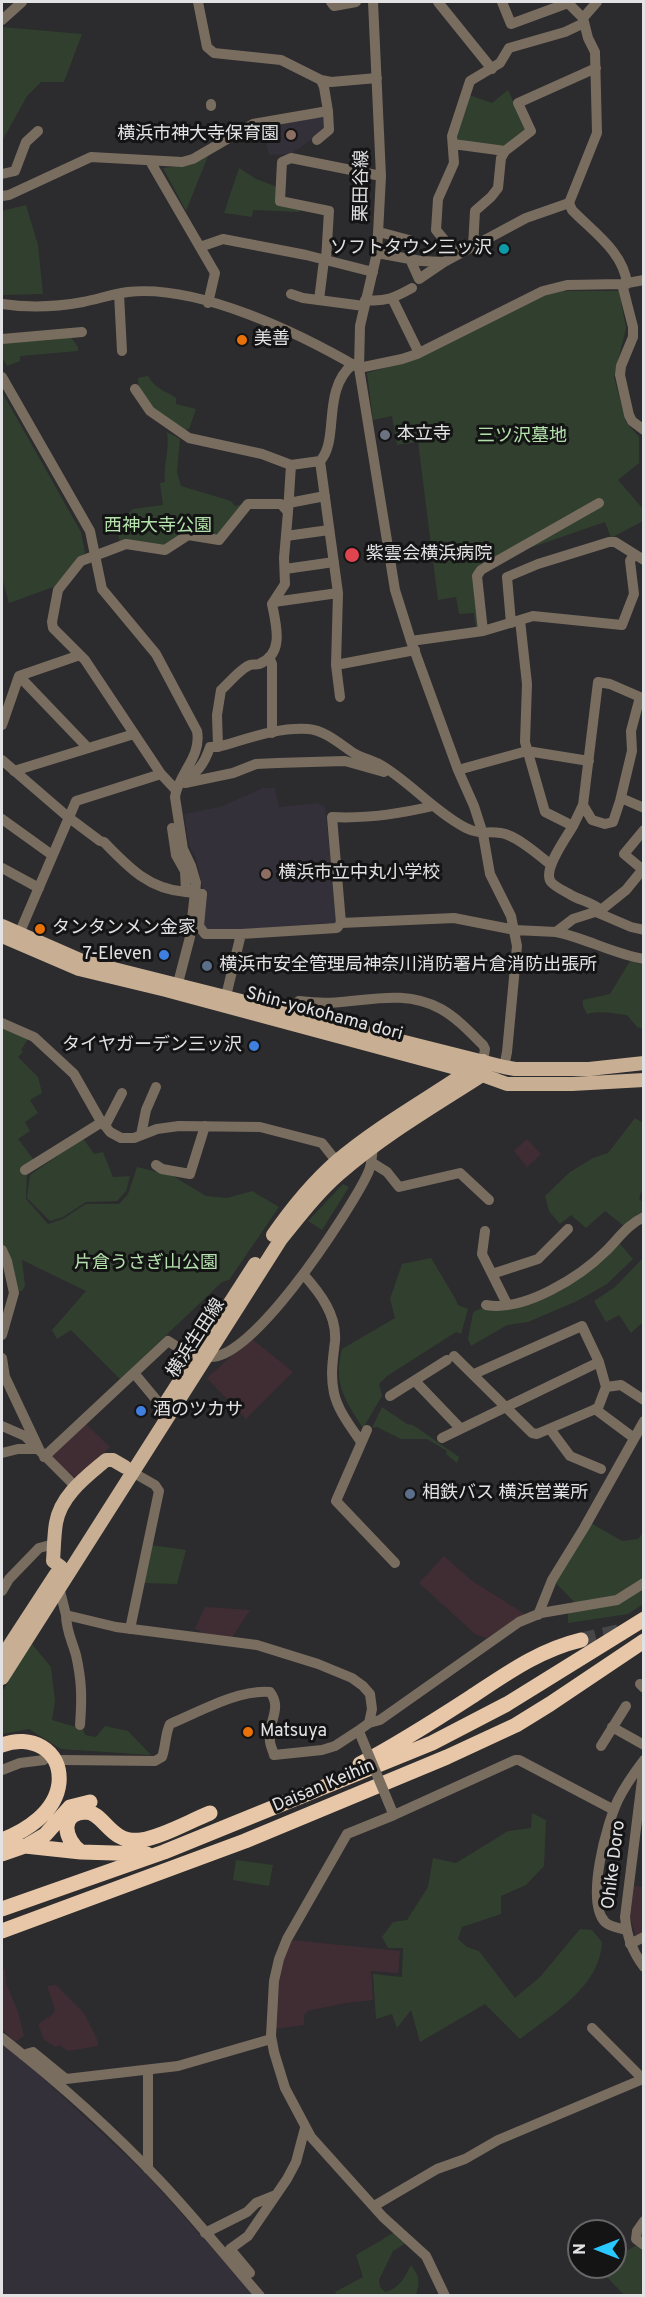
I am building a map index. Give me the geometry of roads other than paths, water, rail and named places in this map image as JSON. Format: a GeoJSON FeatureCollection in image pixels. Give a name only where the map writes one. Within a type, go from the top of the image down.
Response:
{"type":"FeatureCollection","features":[{"type":"Feature","properties":{"kind":"highway","name":"Daisan Keihin"},"geometry":{"type":"LineString","coordinates":[[2,1909],[164,1852],[412,1752],[472,1724],[549,1680],[644,1619]]}},
{"type":"Feature","properties":{"kind":"highway"},"geometry":{"type":"LineString","coordinates":[[272,1809],[398,1743],[526,1661],[546,1651],[581,1640]]}},
{"type":"Feature","properties":{"kind":"highway","name":"Daisan Keihin"},"geometry":{"type":"LineString","coordinates":[[2,1930],[245,1841],[476,1744],[516,1725],[644,1641]]}},
{"type":"Feature","properties":{"kind":"highway"},"geometry":{"type":"LineString","coordinates":[[476,1744],[518,1727],[644,1653]]}},
{"type":"Feature","properties":{"kind":"highway"},"geometry":{"type":"LineString","coordinates":[[2,1745],[24,1740],[45,1748],[51,1754],[59,1784],[53,1799],[42,1815],[26,1829],[2,1840]]}},
{"type":"Feature","properties":{"kind":"highway"},"geometry":{"type":"LineString","coordinates":[[2,1854],[25,1846],[45,1835],[70,1807],[90,1802]]}},
{"type":"Feature","properties":{"kind":"highway"},"geometry":{"type":"LineString","coordinates":[[81,1852],[68,1839],[66,1832],[72,1818],[77,1814],[91,1813],[98,1816],[114,1834],[133,1840],[152,1837],[210,1813]]}},
{"type":"Feature","properties":{"kind":"highway"},"geometry":{"type":"LineString","coordinates":[[25,1846],[143,1855],[164,1852]]}},
{"type":"Feature","properties":{"kind":"main road","name":"Shin-yokohama dori"},"geometry":{"type":"LineString","coordinates":[[2,926],[82,961],[297,1014],[482,1068],[507,1084],[582,1084],[644,1080]]}},
{"type":"Feature","properties":{"kind":"main road","name":"Shin-yokohama dori"},"geometry":{"type":"LineString","coordinates":[[2,936],[79,969],[166,990],[468,1072],[482,1068],[590,1069],[644,1063]]}},
{"type":"Feature","properties":{"kind":"main road"},"geometry":{"type":"LineString","coordinates":[[383,1128],[403,1107],[435,1086],[444,1066]]}},
{"type":"Feature","properties":{"kind":"main road","name":"横浜生田線"},"geometry":{"type":"LineString","coordinates":[[2,1657],[202,1355],[305,1209],[338,1175],[373,1146],[482,1068]]}},
{"type":"Feature","properties":{"kind":"main road","name":"横浜生田線"},"geometry":{"type":"LineString","coordinates":[[2,1678],[59,1587],[163,1408],[202,1355],[275,1232],[299,1200],[337,1162],[383,1128],[468,1072]]}},
{"type":"Feature","properties":{"kind":"main road"},"geometry":{"type":"LineString","coordinates":[[61,1567],[53,1561],[56,1521],[62,1505],[76,1487],[106,1460],[113,1460],[128,1469]]}},
{"type":"Feature","properties":{"kind":"street"},"geometry":{"type":"LineString","coordinates":[[2,20],[22,2]]}},
{"type":"Feature","properties":{"kind":"street"},"geometry":{"type":"LineString","coordinates":[[198,2],[210,51],[281,60],[321,80],[331,82],[377,78]]}},
{"type":"Feature","properties":{"kind":"street"},"geometry":{"type":"LineString","coordinates":[[331,2],[334,6],[356,2]]}},
{"type":"Feature","properties":{"kind":"street","name":"栗田谷線"},"geometry":{"type":"LineString","coordinates":[[373,2],[381,176],[379,232],[377,253],[360,326],[356,366],[395,590],[458,770],[474,806],[483,834],[490,874],[511,916],[515,930]]}},
{"type":"Feature","properties":{"kind":"street"},"geometry":{"type":"LineString","coordinates":[[438,2],[492,69]]}},
{"type":"Feature","properties":{"kind":"street"},"geometry":{"type":"LineString","coordinates":[[502,2],[511,24],[568,3],[584,21],[595,52],[597,133],[569,202],[572,210],[613,250],[626,271],[624,284],[633,337],[621,366],[621,375],[629,415],[632,422],[644,430]]}},
{"type":"Feature","properties":{"kind":"street"},"geometry":{"type":"LineString","coordinates":[[457,255],[436,230],[438,199],[454,163],[452,136],[470,81],[500,63],[509,48],[565,32],[584,21],[597,2]]}},
{"type":"Feature","properties":{"kind":"street"},"geometry":{"type":"LineString","coordinates":[[472,247],[475,211],[498,188],[501,158],[505,151],[531,131],[518,103],[596,68]]}},
{"type":"Feature","properties":{"kind":"street"},"geometry":{"type":"LineString","coordinates":[[317,140],[329,130],[328,111],[321,80]]}},
{"type":"Feature","properties":{"kind":"street"},"geometry":{"type":"LineString","coordinates":[[2,196],[92,157],[182,162],[193,159],[253,123],[328,111]]}},
{"type":"Feature","properties":{"kind":"street"},"geometry":{"type":"LineString","coordinates":[[22,189],[15,171],[26,142],[38,131]]}},
{"type":"Feature","properties":{"kind":"street"},"geometry":{"type":"LineString","coordinates":[[453,144],[505,151]]}},
{"type":"Feature","properties":{"kind":"street"},"geometry":{"type":"LineString","coordinates":[[319,300],[329,212],[280,201],[282,162],[291,158],[381,176]]}},
{"type":"Feature","properties":{"kind":"street"},"geometry":{"type":"LineString","coordinates":[[150,161],[215,273],[208,303]]}},
{"type":"Feature","properties":{"kind":"street"},"geometry":{"type":"LineString","coordinates":[[2,174],[15,171]]}},
{"type":"Feature","properties":{"kind":"street"},"geometry":{"type":"LineString","coordinates":[[410,259],[419,279],[444,262],[526,218],[569,202]]}},
{"type":"Feature","properties":{"kind":"street"},"geometry":{"type":"LineString","coordinates":[[379,232],[409,240]]}},
{"type":"Feature","properties":{"kind":"street"},"geometry":{"type":"LineString","coordinates":[[200,247],[223,239],[373,272]]}},
{"type":"Feature","properties":{"kind":"street"},"geometry":{"type":"LineString","coordinates":[[377,253],[444,262]]}},
{"type":"Feature","properties":{"kind":"street"},"geometry":{"type":"LineString","coordinates":[[340,698],[336,665],[338,593],[320,461],[327,451],[338,384],[342,373],[356,366],[395,361],[419,353],[543,291],[567,285],[624,284],[644,280]]}},
{"type":"Feature","properties":{"kind":"street"},"geometry":{"type":"LineString","coordinates":[[291,294],[319,300],[364,303],[381,302],[412,288]]}},
{"type":"Feature","properties":{"kind":"street"},"geometry":{"type":"LineString","coordinates":[[2,304],[24,307],[54,306],[119,294],[171,293],[280,327],[356,366]]}},
{"type":"Feature","properties":{"kind":"street"},"geometry":{"type":"LineString","coordinates":[[119,294],[122,351]]}},
{"type":"Feature","properties":{"kind":"street"},"geometry":{"type":"LineString","coordinates":[[392,298],[419,353]]}},
{"type":"Feature","properties":{"kind":"street"},"geometry":{"type":"LineString","coordinates":[[2,339],[82,332]]}},
{"type":"Feature","properties":{"kind":"street"},"geometry":{"type":"LineString","coordinates":[[2,380],[90,531],[102,589],[156,654],[197,731],[198,745],[177,787],[175,806],[183,849],[191,866],[195,883],[190,937],[178,983]]}},
{"type":"Feature","properties":{"kind":"street"},"geometry":{"type":"LineString","coordinates":[[135,388],[150,411],[189,438],[261,454],[291,465],[320,461]]}},
{"type":"Feature","properties":{"kind":"street"},"geometry":{"type":"LineString","coordinates":[[218,747],[217,714],[220,690],[249,665],[258,664],[269,657],[278,640],[272,604],[285,584],[291,465]]}},
{"type":"Feature","properties":{"kind":"street"},"geometry":{"type":"LineString","coordinates":[[177,787],[161,774],[80,655],[53,628],[58,590],[81,561],[126,544],[165,550],[188,535],[219,540],[248,504],[280,504],[288,507],[325,496]]}},
{"type":"Feature","properties":{"kind":"street"},"geometry":{"type":"LineString","coordinates":[[483,631],[477,576],[481,570],[599,503]]}},
{"type":"Feature","properties":{"kind":"street"},"geometry":{"type":"LineString","coordinates":[[286,536],[329,530]]}},
{"type":"Feature","properties":{"kind":"street"},"geometry":{"type":"LineString","coordinates":[[573,826],[545,812],[527,751],[525,742],[526,684],[507,577],[538,564],[609,542],[615,542],[639,557]]}},
{"type":"Feature","properties":{"kind":"street"},"geometry":{"type":"LineString","coordinates":[[336,665],[413,645],[483,631],[533,616],[622,625],[639,594],[630,561],[639,557]]}},
{"type":"Feature","properties":{"kind":"street"},"geometry":{"type":"LineString","coordinates":[[285,569],[334,562]]}},
{"type":"Feature","properties":{"kind":"street"},"geometry":{"type":"LineString","coordinates":[[274,602],[338,593]]}},
{"type":"Feature","properties":{"kind":"street"},"geometry":{"type":"LineString","coordinates":[[2,725],[6,702],[19,676],[80,655]]}},
{"type":"Feature","properties":{"kind":"street"},"geometry":{"type":"LineString","coordinates":[[269,657],[272,664],[272,733]]}},
{"type":"Feature","properties":{"kind":"street"},"geometry":{"type":"LineString","coordinates":[[19,676],[88,748]]}},
{"type":"Feature","properties":{"kind":"street"},"geometry":{"type":"LineString","coordinates":[[583,804],[592,820],[605,824],[613,822],[632,751],[631,731],[639,721],[640,697],[610,684],[598,682],[583,804],[550,865],[548,875],[552,883],[572,896],[591,902],[598,911],[631,927],[644,930]]}},
{"type":"Feature","properties":{"kind":"street"},"geometry":{"type":"LineString","coordinates":[[177,787],[198,772],[206,760],[210,747],[272,733],[301,729],[316,731],[381,766],[465,828],[483,834],[503,833],[533,850],[550,865]]}},
{"type":"Feature","properties":{"kind":"street"},"geometry":{"type":"LineString","coordinates":[[14,771],[134,734]]}},
{"type":"Feature","properties":{"kind":"street"},"geometry":{"type":"LineString","coordinates":[[458,770],[527,751],[589,761]]}},
{"type":"Feature","properties":{"kind":"street"},"geometry":{"type":"LineString","coordinates":[[2,760],[68,817],[100,842],[105,842],[140,877],[175,891],[202,894],[199,926],[205,934],[337,928],[341,923],[332,817],[358,819],[396,815],[433,806]]}},
{"type":"Feature","properties":{"kind":"street"},"geometry":{"type":"LineString","coordinates":[[177,787],[233,773],[256,764],[345,761],[390,773]]}},
{"type":"Feature","properties":{"kind":"street"},"geometry":{"type":"LineString","coordinates":[[19,934],[76,801],[161,774]]}},
{"type":"Feature","properties":{"kind":"street"},"geometry":{"type":"LineString","coordinates":[[621,798],[644,808]]}},
{"type":"Feature","properties":{"kind":"street"},"geometry":{"type":"LineString","coordinates":[[175,806],[170,813],[176,855],[185,871],[186,892]]}},
{"type":"Feature","properties":{"kind":"street"},"geometry":{"type":"LineString","coordinates":[[2,819],[52,855]]}},
{"type":"Feature","properties":{"kind":"street"},"geometry":{"type":"LineString","coordinates":[[556,932],[573,919],[598,911],[626,890],[643,869],[624,854],[644,830]]}},
{"type":"Feature","properties":{"kind":"street"},"geometry":{"type":"LineString","coordinates":[[2,868],[39,888]]}},
{"type":"Feature","properties":{"kind":"street"},"geometry":{"type":"LineString","coordinates":[[341,923],[454,918],[515,930],[573,935],[627,956],[644,959]]}},
{"type":"Feature","properties":{"kind":"street"},"geometry":{"type":"LineString","coordinates":[[504,1067],[517,946],[515,930]]}},
{"type":"Feature","properties":{"kind":"street"},"geometry":{"type":"LineString","coordinates":[[226,996],[241,934]]}},
{"type":"Feature","properties":{"kind":"street"},"geometry":{"type":"LineString","coordinates":[[297,1014],[299,1001],[338,1003],[394,996],[412,998],[439,1008],[455,1018],[483,1045],[482,1068]]}},
{"type":"Feature","properties":{"kind":"street"},"geometry":{"type":"LineString","coordinates":[[2,1023],[34,1037],[74,1074],[103,1124],[110,1132],[121,1138],[134,1138],[158,1129],[205,1126],[260,1127],[322,1143],[337,1162]]}},
{"type":"Feature","properties":{"kind":"street"},"geometry":{"type":"LineString","coordinates":[[141,1135],[146,1110],[156,1087]]}},
{"type":"Feature","properties":{"kind":"street"},"geometry":{"type":"LineString","coordinates":[[24,1170],[103,1124],[122,1093]]}},
{"type":"Feature","properties":{"kind":"street"},"geometry":{"type":"LineString","coordinates":[[156,1165],[162,1169],[190,1174],[205,1126]]}},
{"type":"Feature","properties":{"kind":"street"},"geometry":{"type":"LineString","coordinates":[[202,1355],[219,1357],[229,1353],[268,1317],[304,1275],[366,1178],[373,1146]]}},
{"type":"Feature","properties":{"kind":"street"},"geometry":{"type":"LineString","coordinates":[[371,1162],[387,1172],[399,1186],[460,1173],[489,1200]]}},
{"type":"Feature","properties":{"kind":"street"},"geometry":{"type":"LineString","coordinates":[[486,1305],[527,1300],[566,1281],[589,1267],[631,1222],[644,1217]]}},
{"type":"Feature","properties":{"kind":"street"},"geometry":{"type":"LineString","coordinates":[[492,1275],[538,1259],[568,1229]]}},
{"type":"Feature","properties":{"kind":"street"},"geometry":{"type":"LineString","coordinates":[[485,1231],[482,1254],[507,1304]]}},
{"type":"Feature","properties":{"kind":"street"},"geometry":{"type":"LineString","coordinates":[[2,1250],[7,1261],[14,1293],[2,1335]]}},
{"type":"Feature","properties":{"kind":"street"},"geometry":{"type":"LineString","coordinates":[[304,1275],[328,1308],[334,1325],[332,1368],[334,1394],[339,1407],[361,1442]]}},
{"type":"Feature","properties":{"kind":"street"},"geometry":{"type":"LineString","coordinates":[[390,1396],[450,1358],[474,1374],[532,1433],[537,1434],[598,1408],[606,1387],[599,1362],[582,1326],[474,1374]]}},
{"type":"Feature","properties":{"kind":"street"},"geometry":{"type":"LineString","coordinates":[[41,1453],[168,1341],[179,1348]]}},
{"type":"Feature","properties":{"kind":"street"},"geometry":{"type":"LineString","coordinates":[[2,1358],[3,1377],[41,1453]]}},
{"type":"Feature","properties":{"kind":"street"},"geometry":{"type":"LineString","coordinates":[[442,1438],[599,1362]]}},
{"type":"Feature","properties":{"kind":"street"},"geometry":{"type":"LineString","coordinates":[[134,1373],[163,1408]]}},
{"type":"Feature","properties":{"kind":"street"},"geometry":{"type":"LineString","coordinates":[[415,1381],[460,1428]]}},
{"type":"Feature","properties":{"kind":"street"},"geometry":{"type":"LineString","coordinates":[[606,1387],[621,1385],[644,1400]]}},
{"type":"Feature","properties":{"kind":"street"},"geometry":{"type":"LineString","coordinates":[[595,1409],[634,1438]]}},
{"type":"Feature","properties":{"kind":"street"},"geometry":{"type":"LineString","coordinates":[[538,1615],[552,1580],[644,1421]]}},
{"type":"Feature","properties":{"kind":"street"},"geometry":{"type":"LineString","coordinates":[[2,1426],[25,1436],[76,1487]]}},
{"type":"Feature","properties":{"kind":"street"},"geometry":{"type":"LineString","coordinates":[[550,1429],[570,1456],[601,1469]]}},
{"type":"Feature","properties":{"kind":"street"},"geometry":{"type":"LineString","coordinates":[[367,1430],[336,1501],[395,1563]]}},
{"type":"Feature","properties":{"kind":"street"},"geometry":{"type":"LineString","coordinates":[[2,1454],[18,1449],[41,1453]]}},
{"type":"Feature","properties":{"kind":"street"},"geometry":{"type":"LineString","coordinates":[[128,1469],[155,1485],[159,1491],[130,1629]]}},
{"type":"Feature","properties":{"kind":"street"},"geometry":{"type":"LineString","coordinates":[[2,1591],[9,1579],[39,1548],[54,1544]]}},
{"type":"Feature","properties":{"kind":"street"},"geometry":{"type":"LineString","coordinates":[[62,1760],[155,1761],[162,1757],[166,1732],[170,1724],[245,1694],[259,1691],[270,1692],[275,1698],[276,1708],[269,1739],[274,1755],[322,1750],[335,1746],[359,1732],[369,1723],[380,1720],[519,1622],[570,1607],[617,1600],[644,1583]]}},
{"type":"Feature","properties":{"kind":"street"},"geometry":{"type":"LineString","coordinates":[[59,1587],[66,1615],[66,1628],[75,1653],[83,1689],[80,1725]]}},
{"type":"Feature","properties":{"kind":"street"},"geometry":{"type":"LineString","coordinates":[[66,1615],[130,1629],[258,1645],[336,1671],[357,1682],[370,1695],[372,1708],[369,1723]]}},
{"type":"Feature","properties":{"kind":"street"},"geometry":{"type":"LineString","coordinates":[[601,1746],[626,1706]]}},
{"type":"Feature","properties":{"kind":"street"},"geometry":{"type":"LineString","coordinates":[[612,1727],[644,1745]]}},
{"type":"Feature","properties":{"kind":"street"},"geometry":{"type":"LineString","coordinates":[[359,1732],[393,1813]]}},
{"type":"Feature","properties":{"kind":"street"},"geometry":{"type":"LineString","coordinates":[[2,1770],[20,1763],[44,1760]]}},
{"type":"Feature","properties":{"kind":"street"},"geometry":{"type":"LineString","coordinates":[[445,2295],[426,2256],[374,2206],[305,2128],[285,2088],[272,2039],[274,1981],[279,1959],[287,1939],[347,1834],[393,1813],[515,1760],[614,1810]]}},
{"type":"Feature","properties":{"kind":"street"},"geometry":{"type":"LineString","coordinates":[[626,1930],[608,1924],[598,1910],[599,1871],[614,1810],[619,1798],[644,1762]]}},
{"type":"Feature","properties":{"kind":"street","name":"Ohike Doro"},"geometry":{"type":"LineString","coordinates":[[644,1762],[625,1917],[630,1944],[644,1967]]}},
{"type":"Feature","properties":{"kind":"street"},"geometry":{"type":"LineString","coordinates":[[630,1944],[644,1937]]}},
{"type":"Feature","properties":{"kind":"street"},"geometry":{"type":"LineString","coordinates":[[374,2206],[437,2169],[465,2159],[498,2140],[643,2080],[592,2028]]}},
{"type":"Feature","properties":{"kind":"street"},"geometry":{"type":"LineString","coordinates":[[2,2038],[109,2130],[148,2169],[259,2294],[263,2289],[230,2249],[248,2236],[287,2180],[296,2162],[305,2128]]}},
{"type":"Feature","properties":{"kind":"street"},"geometry":{"type":"LineString","coordinates":[[23,2055],[33,2052],[66,2079],[178,2066],[272,2039]]}},
{"type":"Feature","properties":{"kind":"street"},"geometry":{"type":"LineString","coordinates":[[148,2071],[148,2169]]}},
{"type":"Feature","properties":{"kind":"street"},"geometry":{"type":"LineString","coordinates":[[205,2233],[247,2212],[256,2203],[276,2195]]}},
{"type":"Feature","properties":{"kind":"street"},"geometry":{"type":"LineString","coordinates":[[644,2221],[637,2231],[636,2239],[644,2245]]}},
{"type":"Feature","properties":{"kind":"tunnel"},"geometry":{"type":"LineString","coordinates":[[581,1640],[622,1631]]}},
{"type":"Feature","properties":{"kind":"place","name":"横浜市神大寺保育園"},"geometry":{"type":"Point","coordinates":[291,135]}},
{"type":"Feature","properties":{"kind":"place","name":"ソフトタウン三ッ沢"},"geometry":{"type":"Point","coordinates":[504,249]}},
{"type":"Feature","properties":{"kind":"place","name":"美善"},"geometry":{"type":"Point","coordinates":[242,340]}},
{"type":"Feature","properties":{"kind":"place","name":"本立寺"},"geometry":{"type":"Point","coordinates":[385,435]}},
{"type":"Feature","properties":{"kind":"place","name":"紫雲会横浜病院"},"geometry":{"type":"Point","coordinates":[352,555]}},
{"type":"Feature","properties":{"kind":"place","name":"横浜市立中丸小学校"},"geometry":{"type":"Point","coordinates":[266,874]}},
{"type":"Feature","properties":{"kind":"place","name":"タンタンメン金家"},"geometry":{"type":"Point","coordinates":[40,929]}},
{"type":"Feature","properties":{"kind":"place","name":"7-Eleven"},"geometry":{"type":"Point","coordinates":[164,955]}},
{"type":"Feature","properties":{"kind":"place","name":"横浜市安全管理局神奈川消防署片倉消防出張所"},"geometry":{"type":"Point","coordinates":[207,966]}},
{"type":"Feature","properties":{"kind":"place","name":"タイヤガーデン三ッ沢"},"geometry":{"type":"Point","coordinates":[254,1046]}},
{"type":"Feature","properties":{"kind":"place","name":"酒のツカサ"},"geometry":{"type":"Point","coordinates":[141,1411]}},
{"type":"Feature","properties":{"kind":"place","name":"相鉄バス 横浜営業所"},"geometry":{"type":"Point","coordinates":[410,1494]}},
{"type":"Feature","properties":{"kind":"place","name":"Matsuya"},"geometry":{"type":"Point","coordinates":[248,1732]}},
{"type":"Feature","properties":{"kind":"park label","name":"三ツ沢墓地"},"geometry":{"type":"Point","coordinates":[522,437]}},
{"type":"Feature","properties":{"kind":"park label","name":"西神大寺公園"},"geometry":{"type":"Point","coordinates":[158,527]}},
{"type":"Feature","properties":{"kind":"park label","name":"片倉うさぎ山公園"},"geometry":{"type":"Point","coordinates":[146,1264]}}]}
